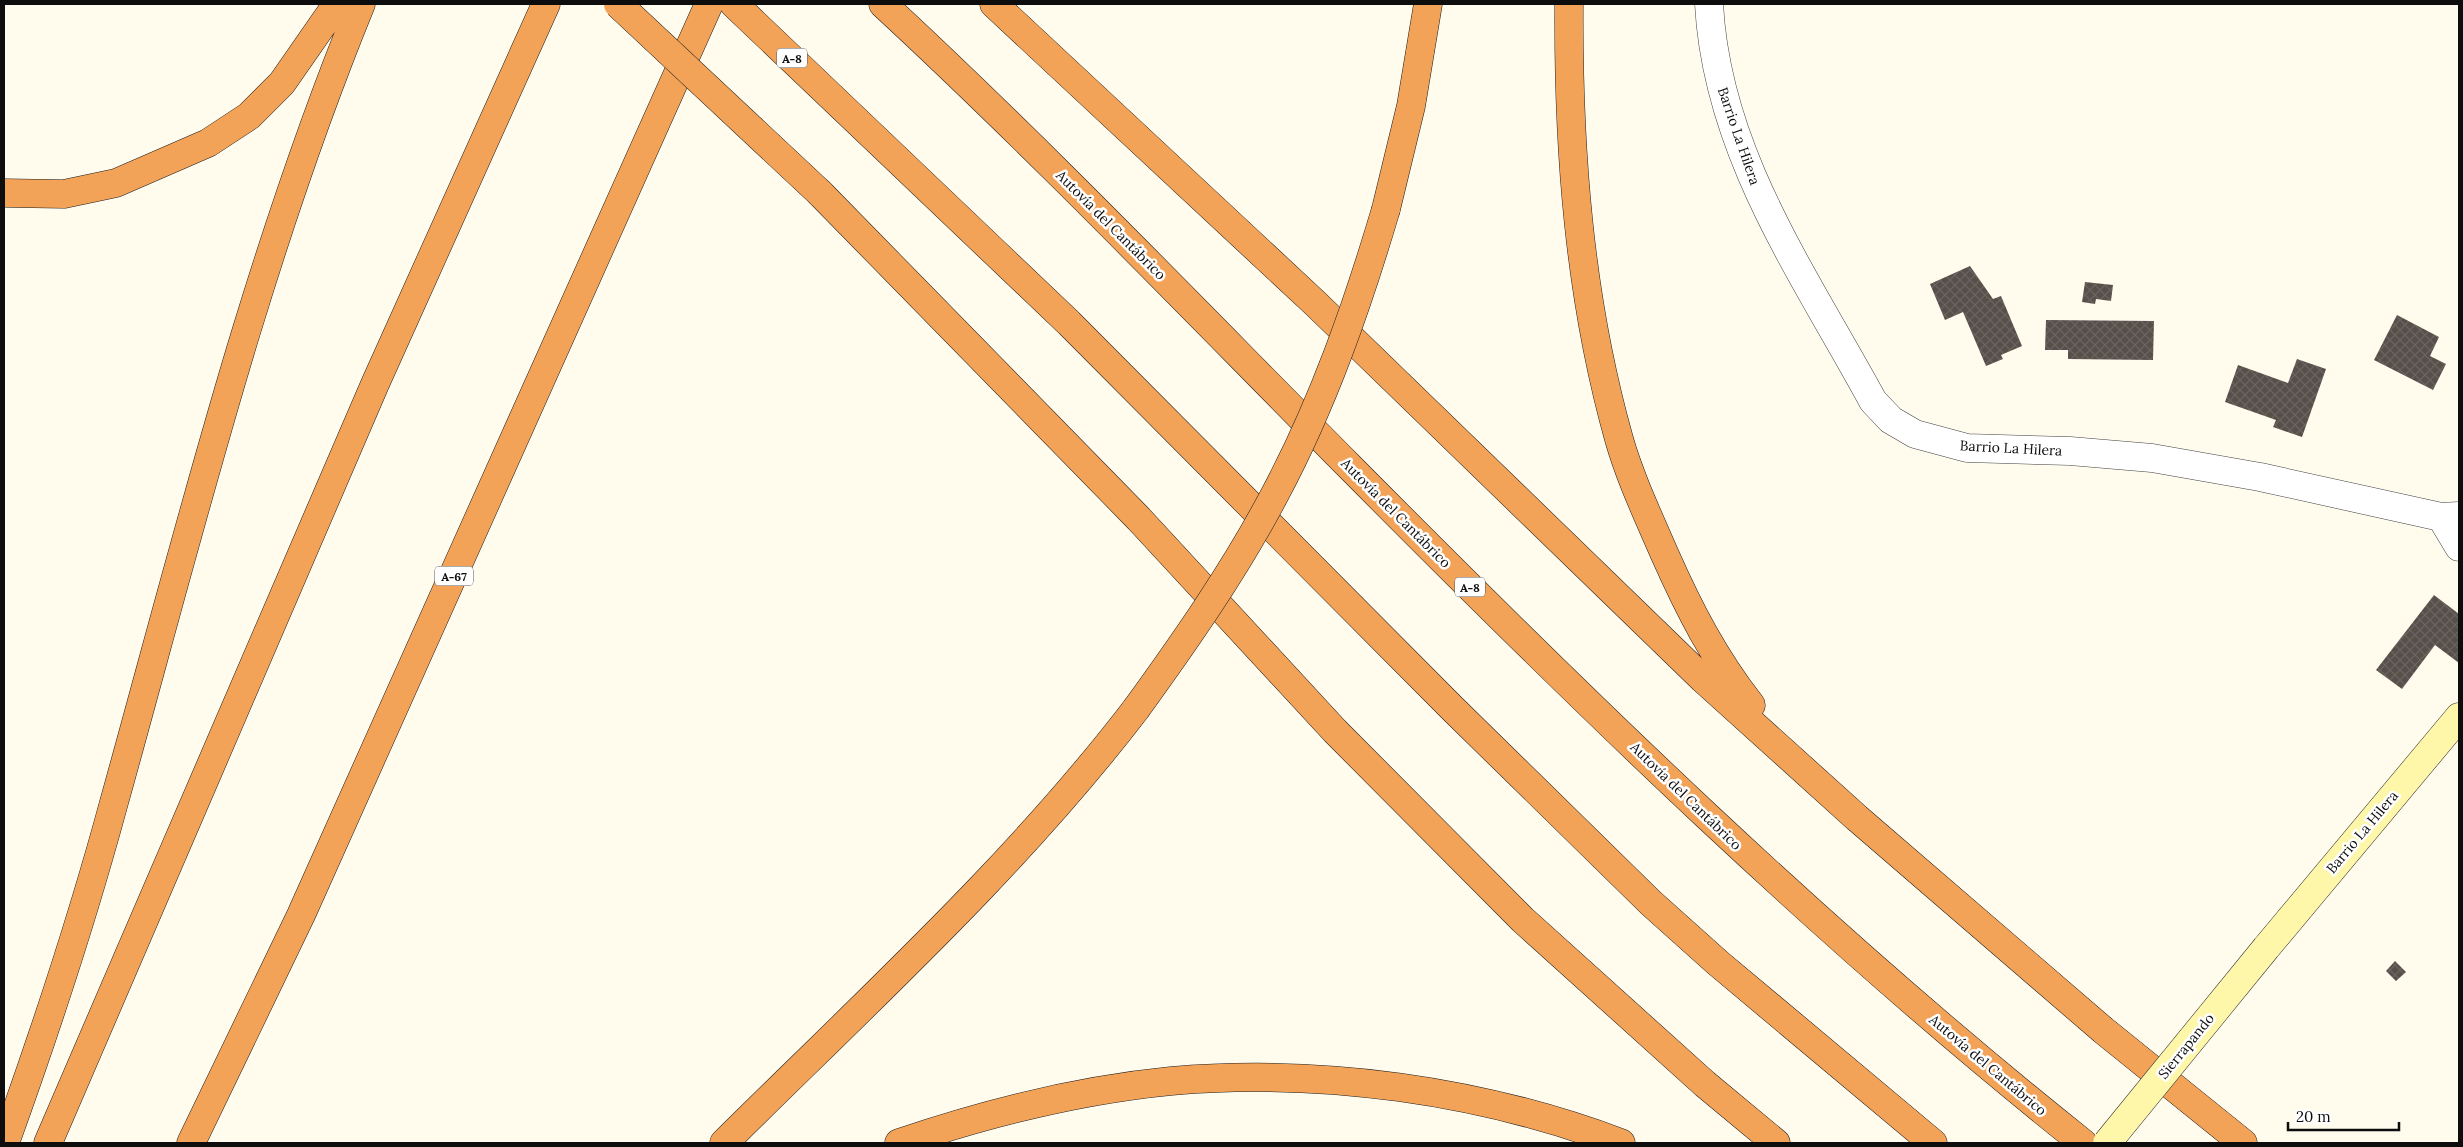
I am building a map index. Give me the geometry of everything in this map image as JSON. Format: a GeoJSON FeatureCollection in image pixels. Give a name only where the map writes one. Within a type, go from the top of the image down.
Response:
{"type":"FeatureCollection","features":[{"type":"Feature","properties":{"kind":"highway"},"geometry":{"type":"LineString","coordinates":[[4,193],[64,194],[116,183],[208,143],[249,116],[282,83],[337,4]]}},
{"type":"Feature","properties":{"kind":"highway"},"geometry":{"type":"LineString","coordinates":[[5,1143],[62,977],[110,819],[209,459],[279,230],[336,64],[361,4]]}},
{"type":"Feature","properties":{"kind":"highway"},"geometry":{"type":"LineString","coordinates":[[48,1143],[375,384],[546,4]]}},
{"type":"Feature","properties":{"kind":"highway"},"geometry":{"type":"LineString","coordinates":[[618,4],[820,193],[1139,519],[1335,731],[1523,920],[1705,1084],[1776,1143]]}},
{"type":"Feature","properties":{"kind":"highway","name":"A-67"},"geometry":{"type":"LineString","coordinates":[[191,1143],[305,906],[709,4]]}},
{"type":"Feature","properties":{"kind":"highway","name":"A-8"},"geometry":{"type":"LineString","coordinates":[[734,4],[850,112],[1068,323],[1445,701],[1651,903],[1718,963],[1933,1143]]}},
{"type":"Feature","properties":{"kind":"highway","name":"Autovía del Cantábrico"},"geometry":{"type":"LineString","coordinates":[[883,4],[1000,115],[1457,574],[1684,795],[1894,986],[2083,1143]]}},
{"type":"Feature","properties":{"kind":"highway"},"geometry":{"type":"LineString","coordinates":[[994,4],[1316,304],[1703,679],[1857,818],[2103,1030],[2243,1143]]}},
{"type":"Feature","properties":{"kind":"highway"},"geometry":{"type":"LineString","coordinates":[[724,1143],[1014,852],[1099,757],[1189,636],[1223,583],[1275,494],[1300,444],[1355,309],[1386,209],[1411,106],[1428,4]]}},
{"type":"Feature","properties":{"kind":"highway"},"geometry":{"type":"LineString","coordinates":[[1569,4],[1572,148],[1582,256],[1597,346],[1620,440],[1656,534],[1693,617],[1729,678],[1765,722],[1857,818]]}},
{"type":"Feature","properties":{"kind":"highway"},"geometry":{"type":"LineString","coordinates":[[900,1143],[955,1124],[1040,1103],[1117,1088],[1172,1081],[1255,1078],[1334,1081],[1432,1092],[1543,1117],[1620,1143]]}},
{"type":"Feature","properties":{"kind":"street","name":"Barrio La Hilera"},"geometry":{"type":"LineString","coordinates":[[1709,4],[1719,76],[1734,132],[1759,196],[1873,401],[1891,420],[1915,434],[1967,448],[2070,451],[2152,458],[2260,477],[2450,517],[2459,547]]}},
{"type":"Feature","properties":{"kind":"street","name":"Barrio La Hilera"},"geometry":{"type":"LineString","coordinates":[[2266,948],[2459,717]]}},
{"type":"Feature","properties":{"kind":"street","name":"Sierrapando"},"geometry":{"type":"LineString","coordinates":[[2107,1143],[2266,948]]}},
{"type":"Feature","properties":{"kind":"building"},"geometry":{"type":"Polygon","coordinates":[[[1970,266],[1993,299],[2001,296],[2022,346],[2001,355],[2003,359],[1986,366],[1963,312],[1945,320],[1930,284],[1970,266]]]}},
{"type":"Feature","properties":{"kind":"building"},"geometry":{"type":"Polygon","coordinates":[[[2085,282],[2113,285],[2111,301],[2096,299],[2095,304],[2082,302],[2085,282]]]}},
{"type":"Feature","properties":{"kind":"building"},"geometry":{"type":"Polygon","coordinates":[[[2397,315],[2439,337],[2430,356],[2446,364],[2433,390],[2374,360],[2397,315]]]}},
{"type":"Feature","properties":{"kind":"building"},"geometry":{"type":"Polygon","coordinates":[[[2046,320],[2154,321],[2153,360],[2068,359],[2068,350],[2045,350],[2046,320]]]}},
{"type":"Feature","properties":{"kind":"building"},"geometry":{"type":"Polygon","coordinates":[[[2297,359],[2326,369],[2302,437],[2273,427],[2276,420],[2225,402],[2238,365],[2288,383],[2297,359]]]}},
{"type":"Feature","properties":{"kind":"building"},"geometry":{"type":"Polygon","coordinates":[[[2434,595],[2459,614],[2459,663],[2435,645],[2402,689],[2376,670],[2434,595]]]}},
{"type":"Feature","properties":{"kind":"building"},"geometry":{"type":"Polygon","coordinates":[[[2395,961],[2406,972],[2396,981],[2386,971],[2395,961]]]}}]}
